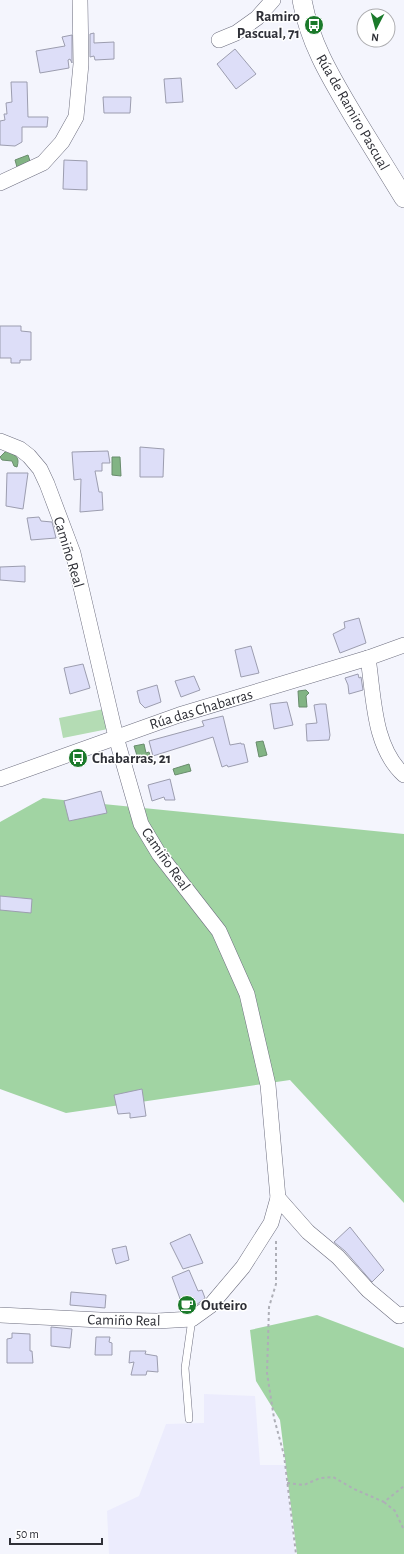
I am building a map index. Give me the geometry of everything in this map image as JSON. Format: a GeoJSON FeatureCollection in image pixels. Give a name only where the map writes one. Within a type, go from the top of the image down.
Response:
{"type":"FeatureCollection","features":[{"type":"Feature","properties":{"kind":"street"},"geometry":{"type":"LineString","coordinates":[[0,183],[43,163],[62,142],[76,116],[81,64],[80,0]]}},
{"type":"Feature","properties":{"kind":"street"},"geometry":{"type":"LineString","coordinates":[[219,40],[236,33],[257,18],[273,0]]}},
{"type":"Feature","properties":{"kind":"street","name":"Rúa de Ramiro Pascual"},"geometry":{"type":"LineString","coordinates":[[302,0],[310,32],[320,57],[332,80],[404,198]]}},
{"type":"Feature","properties":{"kind":"street","name":"Camiño Real"},"geometry":{"type":"LineString","coordinates":[[0,441],[20,449],[29,456],[40,469],[47,484],[72,553],[116,737],[141,824],[159,854],[219,931],[247,994],[268,1085],[278,1198],[271,1223],[243,1267],[210,1306],[192,1318],[157,1321],[0,1315]]}},
{"type":"Feature","properties":{"kind":"street","name":"Rúa das Chabarras"},"geometry":{"type":"LineString","coordinates":[[0,779],[179,715],[368,658],[404,645]]}},
{"type":"Feature","properties":{"kind":"street"},"geometry":{"type":"LineString","coordinates":[[368,658],[377,721],[384,745],[395,767],[404,775]]}},
{"type":"Feature","properties":{"kind":"street"},"geometry":{"type":"LineString","coordinates":[[278,1198],[308,1232],[338,1257],[368,1290],[398,1316],[404,1314]]}},
{"type":"Feature","properties":{"kind":"lane"},"geometry":{"type":"LineString","coordinates":[[189,1419],[185,1368],[192,1318]]}},
{"type":"Feature","properties":{"kind":"path"},"geometry":{"type":"LineString","coordinates":[[277,1234],[276,1284],[269,1307],[268,1373],[274,1418],[284,1455],[296,1554]]}},
{"type":"Feature","properties":{"kind":"path"},"geometry":{"type":"LineString","coordinates":[[287,1483],[304,1485],[320,1478],[333,1477],[354,1489],[384,1502],[395,1511],[404,1530]]}},
{"type":"Feature","properties":{"kind":"path"},"geometry":{"type":"LineString","coordinates":[[384,1502],[404,1486]]}},
{"type":"Feature","properties":{"kind":"shaded area"},"geometry":{"type":"Polygon","coordinates":[[[28,155],[30,161],[17,167],[15,160],[28,155]]]}},
{"type":"Feature","properties":{"kind":"shaded area"},"geometry":{"type":"Polygon","coordinates":[[[8,451],[17,457],[17,467],[14,466],[12,461],[2,460],[0,457],[8,451]]]}},
{"type":"Feature","properties":{"kind":"shaded area"},"geometry":{"type":"Polygon","coordinates":[[[112,457],[120,457],[121,476],[112,475],[112,457]]]}},
{"type":"Feature","properties":{"kind":"shaded area"},"geometry":{"type":"Polygon","coordinates":[[[306,690],[309,693],[306,696],[307,707],[299,707],[298,691],[306,690]]]}},
{"type":"Feature","properties":{"kind":"shaded area"},"geometry":{"type":"Polygon","coordinates":[[[104,709],[108,729],[63,738],[59,718],[104,709]]]}},
{"type":"Feature","properties":{"kind":"shaded area"},"geometry":{"type":"Polygon","coordinates":[[[263,741],[267,755],[259,757],[256,742],[263,741]]]}},
{"type":"Feature","properties":{"kind":"shaded area"},"geometry":{"type":"Polygon","coordinates":[[[144,744],[146,753],[149,752],[151,759],[139,762],[134,746],[144,744]]]}},
{"type":"Feature","properties":{"kind":"shaded area"},"geometry":{"type":"Polygon","coordinates":[[[189,764],[191,771],[175,775],[173,769],[189,764]]]}},
{"type":"Feature","properties":{"kind":"shaded area"},"geometry":{"type":"Polygon","coordinates":[[[43,798],[404,834],[404,1203],[290,1080],[66,1113],[0,1089],[0,822],[43,798]]]}},
{"type":"Feature","properties":{"kind":"shaded area"},"geometry":{"type":"Polygon","coordinates":[[[317,1315],[404,1348],[404,1554],[297,1554],[280,1420],[256,1381],[250,1330],[317,1315]]]}},
{"type":"Feature","properties":{"kind":"shaded area"},"geometry":{"type":"Polygon","coordinates":[[[204,1394],[255,1396],[260,1465],[285,1465],[295,1554],[109,1554],[107,1511],[139,1496],[166,1424],[204,1423],[204,1394]]]}},
{"type":"Feature","properties":{"kind":"building"},"geometry":{"type":"Polygon","coordinates":[[[94,33],[94,43],[114,42],[114,59],[95,60],[94,56],[90,57],[90,34],[94,33]]]}},
{"type":"Feature","properties":{"kind":"building"},"geometry":{"type":"Polygon","coordinates":[[[72,35],[72,63],[70,59],[68,60],[69,68],[40,73],[36,51],[65,46],[62,37],[72,35]]]}},
{"type":"Feature","properties":{"kind":"building"},"geometry":{"type":"Polygon","coordinates":[[[235,49],[256,74],[236,89],[217,64],[235,49]]]}},
{"type":"Feature","properties":{"kind":"building"},"geometry":{"type":"Polygon","coordinates":[[[181,78],[183,102],[166,103],[164,79],[181,78]]]}},
{"type":"Feature","properties":{"kind":"building"},"geometry":{"type":"Polygon","coordinates":[[[11,82],[27,82],[28,117],[48,117],[47,127],[22,127],[22,142],[15,146],[0,145],[0,121],[5,120],[4,114],[7,114],[6,103],[12,102],[11,82]]]}},
{"type":"Feature","properties":{"kind":"building"},"geometry":{"type":"Polygon","coordinates":[[[103,97],[131,97],[130,113],[104,113],[103,97]]]}},
{"type":"Feature","properties":{"kind":"building"},"geometry":{"type":"Polygon","coordinates":[[[64,160],[87,161],[87,190],[63,189],[64,160]]]}},
{"type":"Feature","properties":{"kind":"building"},"geometry":{"type":"Polygon","coordinates":[[[0,326],[21,326],[21,331],[31,332],[31,360],[20,360],[20,363],[11,363],[11,358],[0,358],[0,326]]]}},
{"type":"Feature","properties":{"kind":"building"},"geometry":{"type":"Polygon","coordinates":[[[140,447],[164,449],[163,477],[140,477],[140,447]]]}},
{"type":"Feature","properties":{"kind":"building"},"geometry":{"type":"Polygon","coordinates":[[[108,451],[110,463],[102,463],[102,471],[95,471],[99,492],[102,492],[103,510],[80,512],[81,479],[74,480],[72,452],[108,451]]]}},
{"type":"Feature","properties":{"kind":"building"},"geometry":{"type":"Polygon","coordinates":[[[7,473],[28,473],[23,509],[6,506],[7,473]]]}},
{"type":"Feature","properties":{"kind":"building"},"geometry":{"type":"Polygon","coordinates":[[[39,517],[41,521],[52,522],[56,538],[31,540],[27,518],[39,517]]]}},
{"type":"Feature","properties":{"kind":"building"},"geometry":{"type":"Polygon","coordinates":[[[25,566],[25,582],[0,580],[0,567],[25,566]]]}},
{"type":"Feature","properties":{"kind":"building"},"geometry":{"type":"Polygon","coordinates":[[[359,618],[366,643],[340,653],[333,634],[345,628],[344,622],[359,618]]]}},
{"type":"Feature","properties":{"kind":"building"},"geometry":{"type":"Polygon","coordinates":[[[251,646],[259,673],[241,677],[235,650],[251,646]]]}},
{"type":"Feature","properties":{"kind":"building"},"geometry":{"type":"Polygon","coordinates":[[[83,664],[90,688],[70,694],[64,668],[83,664]]]}},
{"type":"Feature","properties":{"kind":"building"},"geometry":{"type":"Polygon","coordinates":[[[358,674],[359,678],[361,677],[363,690],[349,694],[348,685],[345,678],[358,674]]]}},
{"type":"Feature","properties":{"kind":"building"},"geometry":{"type":"Polygon","coordinates":[[[194,676],[200,690],[181,697],[175,681],[194,676]]]}},
{"type":"Feature","properties":{"kind":"building"},"geometry":{"type":"Polygon","coordinates":[[[157,685],[161,702],[145,708],[140,703],[137,691],[157,685]]]}},
{"type":"Feature","properties":{"kind":"building"},"geometry":{"type":"Polygon","coordinates":[[[287,702],[293,725],[274,729],[270,704],[287,702]]]}},
{"type":"Feature","properties":{"kind":"building"},"geometry":{"type":"Polygon","coordinates":[[[326,704],[330,735],[329,740],[307,741],[306,724],[317,723],[314,705],[326,704]]]}},
{"type":"Feature","properties":{"kind":"building"},"geometry":{"type":"Polygon","coordinates":[[[223,716],[230,745],[241,743],[244,744],[248,762],[222,767],[213,737],[153,756],[149,741],[204,726],[202,721],[223,716]]]}},
{"type":"Feature","properties":{"kind":"building"},"geometry":{"type":"Polygon","coordinates":[[[170,779],[175,800],[165,800],[164,797],[152,801],[148,785],[170,779]]]}},
{"type":"Feature","properties":{"kind":"building"},"geometry":{"type":"Polygon","coordinates":[[[101,791],[107,813],[69,821],[64,801],[101,791]]]}},
{"type":"Feature","properties":{"kind":"building"},"geometry":{"type":"Polygon","coordinates":[[[0,896],[32,899],[31,913],[0,910],[0,896]]]}},
{"type":"Feature","properties":{"kind":"building"},"geometry":{"type":"Polygon","coordinates":[[[142,1089],[146,1116],[130,1118],[130,1113],[118,1114],[114,1095],[142,1089]]]}},
{"type":"Feature","properties":{"kind":"building"},"geometry":{"type":"Polygon","coordinates":[[[350,1227],[384,1270],[372,1282],[345,1251],[334,1242],[350,1227]]]}},
{"type":"Feature","properties":{"kind":"building"},"geometry":{"type":"Polygon","coordinates":[[[190,1234],[203,1263],[183,1269],[170,1243],[190,1234]]]}},
{"type":"Feature","properties":{"kind":"building"},"geometry":{"type":"Polygon","coordinates":[[[126,1246],[129,1260],[116,1264],[112,1249],[126,1246]]]}},
{"type":"Feature","properties":{"kind":"building"},"geometry":{"type":"Polygon","coordinates":[[[189,1270],[198,1291],[202,1290],[205,1298],[195,1306],[192,1300],[182,1304],[172,1277],[189,1270]]]}},
{"type":"Feature","properties":{"kind":"building"},"geometry":{"type":"Polygon","coordinates":[[[71,1292],[106,1295],[105,1308],[70,1305],[71,1292]]]}},
{"type":"Feature","properties":{"kind":"building"},"geometry":{"type":"Polygon","coordinates":[[[51,1327],[72,1329],[70,1348],[51,1346],[51,1327]]]}},
{"type":"Feature","properties":{"kind":"building"},"geometry":{"type":"Polygon","coordinates":[[[12,1333],[30,1334],[30,1351],[32,1351],[33,1363],[7,1363],[7,1339],[12,1338],[12,1333]]]}},
{"type":"Feature","properties":{"kind":"building"},"geometry":{"type":"Polygon","coordinates":[[[96,1337],[110,1337],[109,1342],[112,1343],[112,1355],[95,1355],[96,1337]]]}},
{"type":"Feature","properties":{"kind":"building"},"geometry":{"type":"Polygon","coordinates":[[[130,1351],[146,1351],[145,1354],[157,1356],[158,1372],[147,1371],[146,1375],[131,1375],[134,1362],[129,1363],[130,1351]]]}},
{"type":"Feature","properties":{"kind":"place","name":"Ramiro Pascual, 71"},"geometry":{"type":"Point","coordinates":[314,25]}},
{"type":"Feature","properties":{"kind":"place","name":"Chabarras, 21"},"geometry":{"type":"Point","coordinates":[78,758]}},
{"type":"Feature","properties":{"kind":"place","name":"Outeiro"},"geometry":{"type":"Point","coordinates":[187,1305]}}]}
